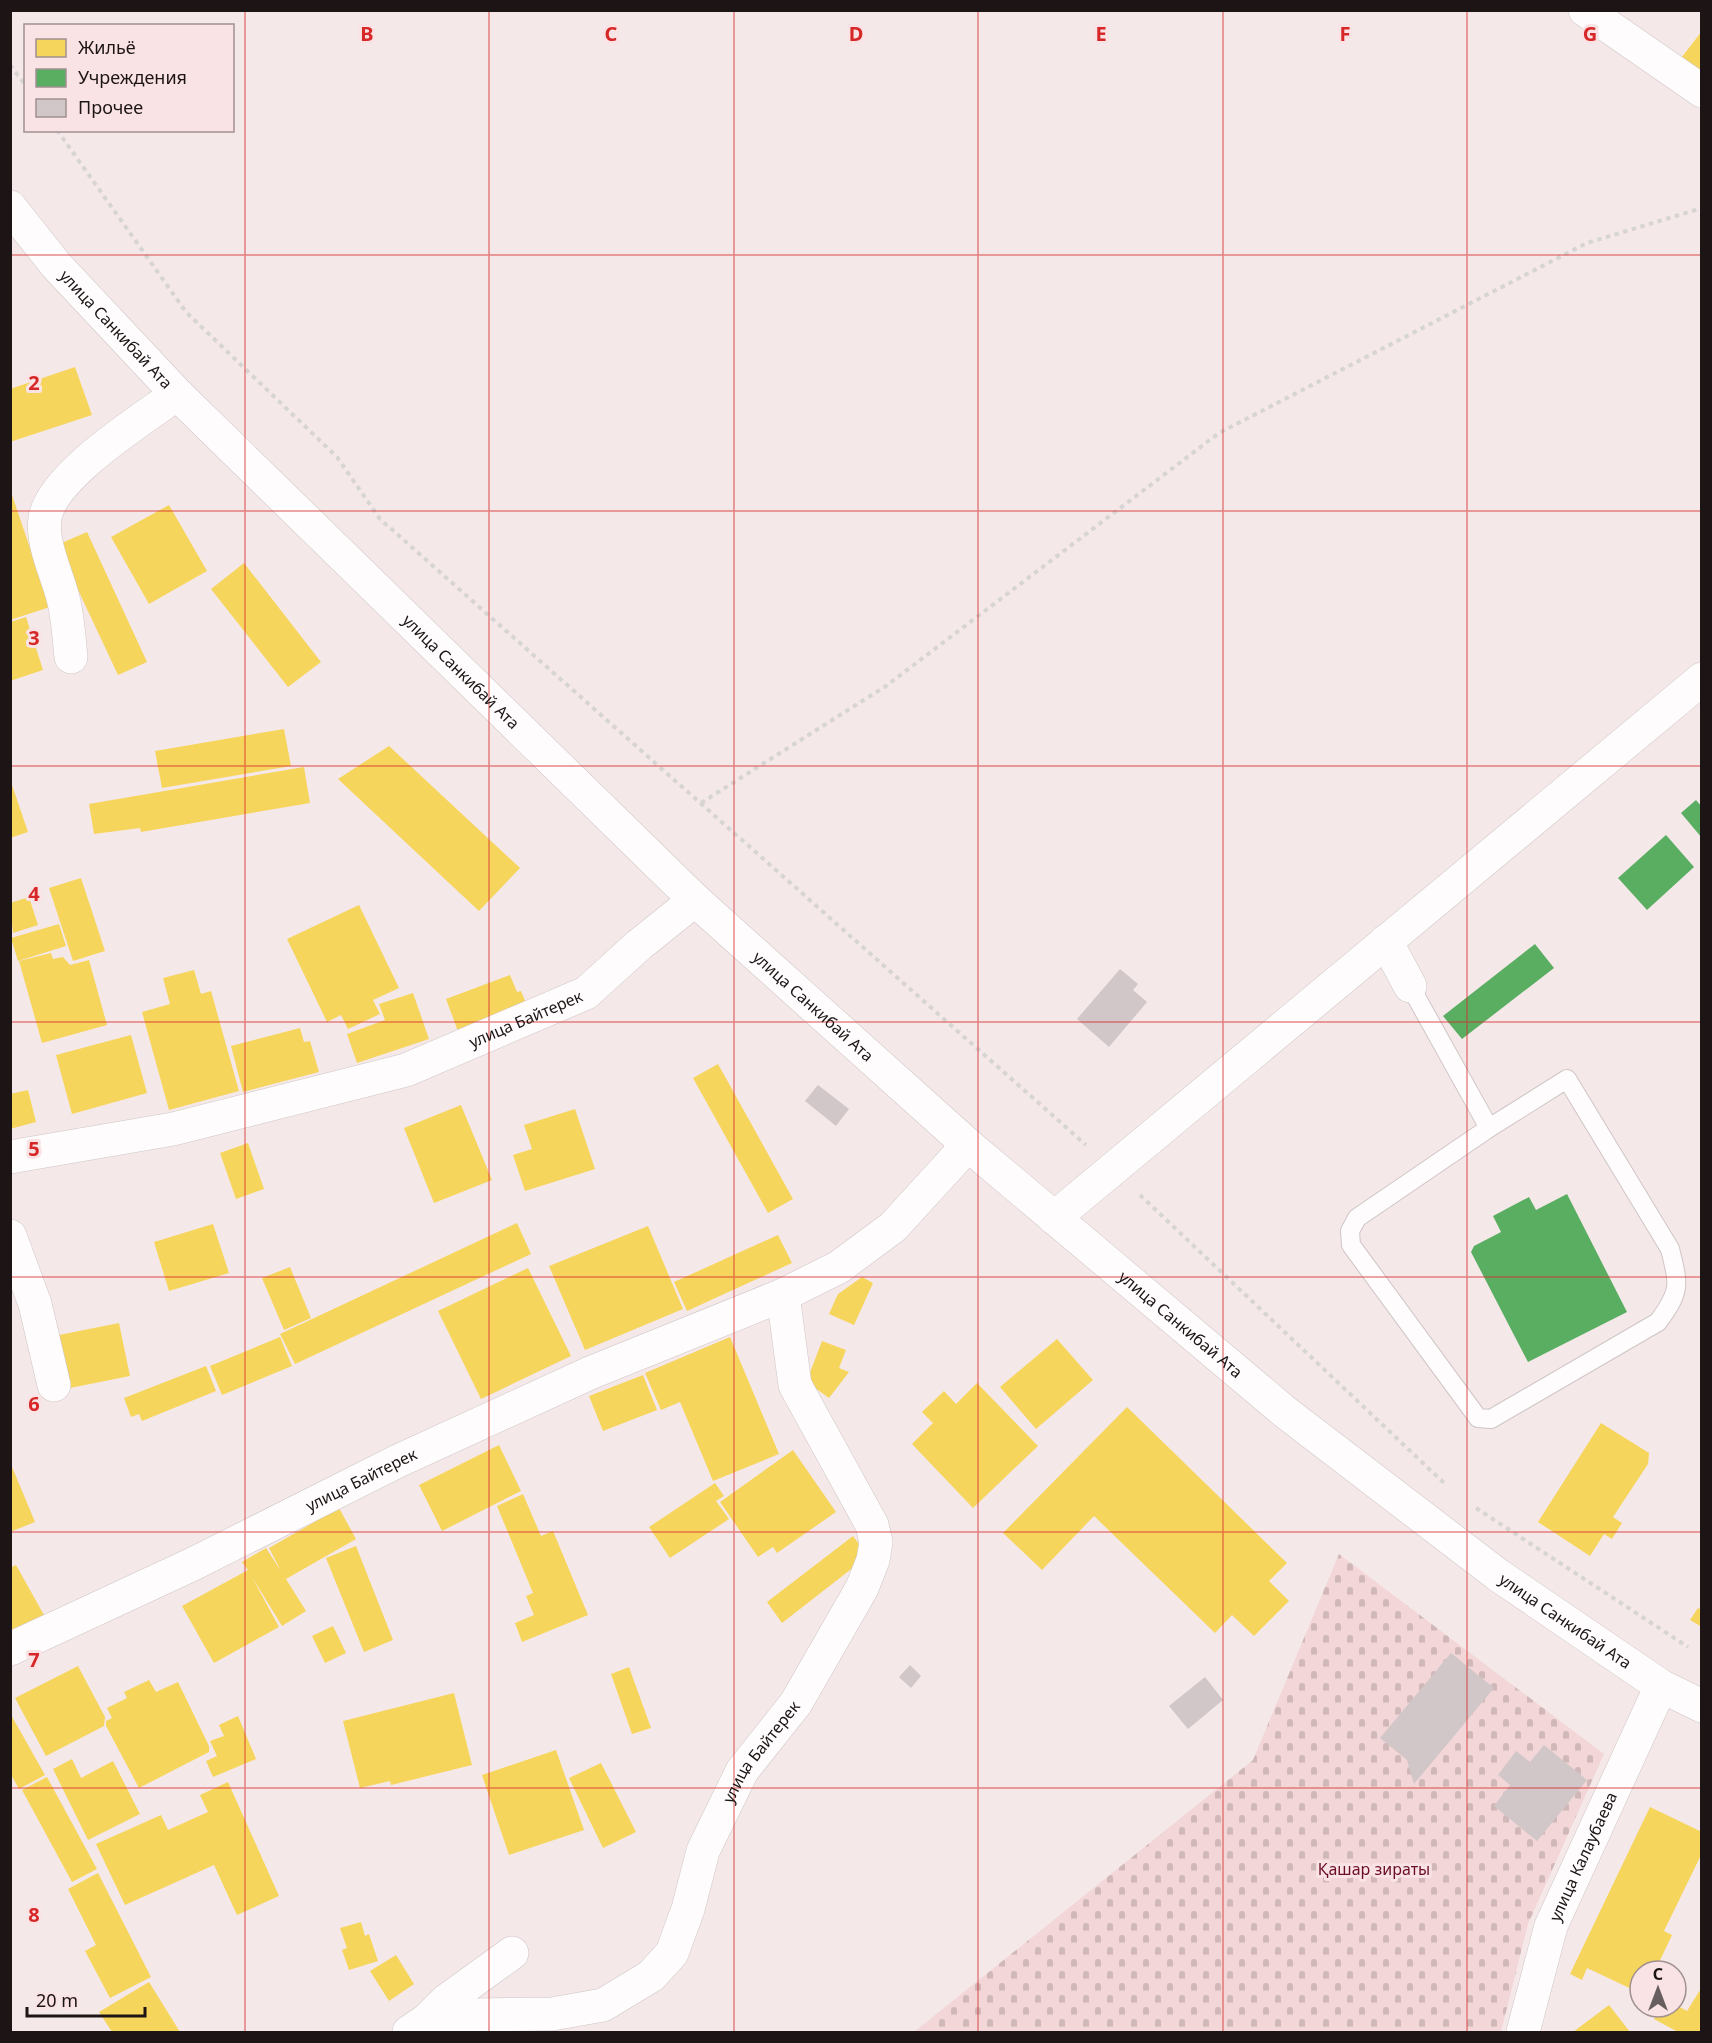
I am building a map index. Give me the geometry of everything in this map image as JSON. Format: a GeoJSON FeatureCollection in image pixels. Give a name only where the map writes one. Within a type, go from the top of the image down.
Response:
{"type":"FeatureCollection","features":[{"type":"Feature","properties":{"kind":"street"},"geometry":{"type":"LineString","coordinates":[[1585,10],[1701,91]]}},
{"type":"Feature","properties":{"kind":"street","name":"улица Санкибай Ата"},"geometry":{"type":"LineString","coordinates":[[10,207],[56,265],[177,394],[695,900],[968,1145],[1285,1412],[1497,1575],[1661,1686],[1701,1706]]}},
{"type":"Feature","properties":{"kind":"street"},"geometry":{"type":"LineString","coordinates":[[71,657],[64,600],[46,535],[45,518],[51,500],[66,481],[100,451],[177,394]]}},
{"type":"Feature","properties":{"kind":"street"},"geometry":{"type":"LineString","coordinates":[[1054,1218],[1701,679]]}},
{"type":"Feature","properties":{"kind":"street","name":"улица Байтерек"},"geometry":{"type":"LineString","coordinates":[[10,1156],[173,1129],[406,1070],[586,993],[639,945],[695,900]]}},
{"type":"Feature","properties":{"kind":"street"},"geometry":{"type":"LineString","coordinates":[[1386,941],[1410,986]]}},
{"type":"Feature","properties":{"kind":"street","name":"улица Байтерек"},"geometry":{"type":"LineString","coordinates":[[10,1649],[193,1564],[398,1461],[569,1383],[783,1295],[839,1267],[893,1227],[968,1145]]}},
{"type":"Feature","properties":{"kind":"street"},"geometry":{"type":"LineString","coordinates":[[10,1236],[35,1304],[54,1385]]}},
{"type":"Feature","properties":{"kind":"street","name":"улица Байтерек"},"geometry":{"type":"LineString","coordinates":[[418,2026],[467,2015],[552,2014],[603,2005],[651,1976],[672,1953],[688,1909],[703,1851],[742,1771],[796,1703],[862,1588],[876,1542],[872,1525],[795,1385],[783,1295]]}},
{"type":"Feature","properties":{"kind":"street","name":"улица Калаубаева"},"geometry":{"type":"LineString","coordinates":[[1522,2032],[1551,1926],[1661,1686]]}},
{"type":"Feature","properties":{"kind":"street"},"geometry":{"type":"LineString","coordinates":[[418,2026],[447,2000],[512,1953]]}},
{"type":"Feature","properties":{"kind":"lane"},"geometry":{"type":"LineString","coordinates":[[1410,986],[1489,1128]]}},
{"type":"Feature","properties":{"kind":"lane"},"geometry":{"type":"LineString","coordinates":[[1567,1079],[1670,1249],[1678,1280],[1674,1300],[1658,1322],[1491,1419],[1478,1418],[1473,1415],[1351,1245],[1350,1232],[1357,1218],[1489,1128],[1567,1079]]}},
{"type":"Feature","properties":{"kind":"path"},"geometry":{"type":"LineString","coordinates":[[10,65],[24,83]]}},
{"type":"Feature","properties":{"kind":"path"},"geometry":{"type":"LineString","coordinates":[[58,132],[186,312],[337,457],[380,519],[1113,1168],[1447,1486]]}},
{"type":"Feature","properties":{"kind":"path"},"geometry":{"type":"LineString","coordinates":[[701,803],[886,686],[1219,433],[1587,243],[1701,208]]}},
{"type":"Feature","properties":{"kind":"path"},"geometry":{"type":"LineString","coordinates":[[1475,1507],[1688,1647]]}},
{"type":"Feature","properties":{"kind":"green space","name":"Қашар зираты"},"geometry":{"type":"Polygon","coordinates":[[[1339,1554],[1604,1754],[1528,1924],[1501,2032],[914,2032],[1253,1760],[1339,1554]]]}},
{"type":"Feature","properties":{"kind":"building: Жильё"},"geometry":{"type":"Polygon","coordinates":[[[1702,31],[1702,80],[1678,62],[1702,31]]]}},
{"type":"Feature","properties":{"kind":"building: Жильё"},"geometry":{"type":"Polygon","coordinates":[[[75,367],[92,415],[10,442],[10,389],[75,367]]]}},
{"type":"Feature","properties":{"kind":"building: Жильё"},"geometry":{"type":"Polygon","coordinates":[[[10,489],[50,607],[10,620],[10,489]]]}},
{"type":"Feature","properties":{"kind":"building: Жильё"},"geometry":{"type":"Polygon","coordinates":[[[169,505],[207,571],[149,604],[111,537],[169,505]]]}},
{"type":"Feature","properties":{"kind":"building: Жильё"},"geometry":{"type":"Polygon","coordinates":[[[87,532],[147,662],[118,675],[57,545],[87,532]]]}},
{"type":"Feature","properties":{"kind":"building: Жильё"},"geometry":{"type":"Polygon","coordinates":[[[244,563],[321,662],[288,687],[211,589],[244,563]]]}},
{"type":"Feature","properties":{"kind":"building: Жильё"},"geometry":{"type":"Polygon","coordinates":[[[26,617],[43,670],[10,681],[10,622],[26,617]]]}},
{"type":"Feature","properties":{"kind":"building: Жильё"},"geometry":{"type":"Polygon","coordinates":[[[284,729],[291,766],[162,788],[155,751],[284,729]]]}},
{"type":"Feature","properties":{"kind":"building: Жильё"},"geometry":{"type":"Polygon","coordinates":[[[389,746],[520,868],[479,911],[338,779],[389,746]]]}},
{"type":"Feature","properties":{"kind":"building: Жильё"},"geometry":{"type":"Polygon","coordinates":[[[304,767],[310,803],[141,832],[140,828],[94,834],[89,804],[304,767]]]}},
{"type":"Feature","properties":{"kind":"building: Жильё"},"geometry":{"type":"Polygon","coordinates":[[[10,779],[28,832],[10,838],[10,779]]]}},
{"type":"Feature","properties":{"kind":"building: Жильё"},"geometry":{"type":"Polygon","coordinates":[[[81,878],[105,951],[73,961],[49,888],[81,878]]]}},
{"type":"Feature","properties":{"kind":"building: Жильё"},"geometry":{"type":"Polygon","coordinates":[[[29,897],[38,925],[13,933],[10,903],[29,897]]]}},
{"type":"Feature","properties":{"kind":"building: Жильё"},"geometry":{"type":"Polygon","coordinates":[[[359,905],[399,988],[373,1000],[380,1014],[348,1029],[341,1015],[327,1022],[287,939],[359,905]]]}},
{"type":"Feature","properties":{"kind":"building: Жильё"},"geometry":{"type":"Polygon","coordinates":[[[59,924],[66,946],[18,961],[11,938],[59,924]]]}},
{"type":"Feature","properties":{"kind":"building: Жильё"},"geometry":{"type":"Polygon","coordinates":[[[51,953],[53,959],[63,957],[70,965],[89,960],[107,1025],[42,1043],[19,961],[51,953]]]}},
{"type":"Feature","properties":{"kind":"building: Жильё"},"geometry":{"type":"Polygon","coordinates":[[[194,970],[201,994],[211,991],[239,1091],[169,1110],[142,1012],[170,1004],[163,978],[194,970]]]}},
{"type":"Feature","properties":{"kind":"building: Жильё"},"geometry":{"type":"Polygon","coordinates":[[[510,975],[517,992],[521,991],[528,1008],[459,1034],[446,999],[510,975]]]}},
{"type":"Feature","properties":{"kind":"building: Жильё"},"geometry":{"type":"Polygon","coordinates":[[[413,993],[429,1039],[357,1063],[347,1034],[385,1020],[379,1004],[413,993]]]}},
{"type":"Feature","properties":{"kind":"building: Жильё"},"geometry":{"type":"Polygon","coordinates":[[[300,1028],[304,1042],[310,1041],[319,1072],[243,1092],[231,1046],[300,1028]]]}},
{"type":"Feature","properties":{"kind":"building: Жильё"},"geometry":{"type":"Polygon","coordinates":[[[131,1035],[147,1093],[72,1114],[56,1055],[131,1035]]]}},
{"type":"Feature","properties":{"kind":"building: Жильё"},"geometry":{"type":"Polygon","coordinates":[[[718,1064],[793,1199],[768,1213],[693,1078],[718,1064]]]}},
{"type":"Feature","properties":{"kind":"building: Жильё"},"geometry":{"type":"Polygon","coordinates":[[[28,1090],[36,1122],[10,1129],[10,1094],[28,1090]]]}},
{"type":"Feature","properties":{"kind":"building: Жильё"},"geometry":{"type":"Polygon","coordinates":[[[461,1105],[492,1180],[434,1203],[404,1128],[461,1105]]]}},
{"type":"Feature","properties":{"kind":"building: Жильё"},"geometry":{"type":"Polygon","coordinates":[[[575,1109],[595,1169],[525,1191],[513,1155],[532,1149],[524,1125],[575,1109]]]}},
{"type":"Feature","properties":{"kind":"building: Жильё"},"geometry":{"type":"Polygon","coordinates":[[[248,1143],[264,1189],[236,1199],[220,1153],[248,1143]]]}},
{"type":"Feature","properties":{"kind":"building: Жильё"},"geometry":{"type":"Polygon","coordinates":[[[517,1223],[531,1254],[295,1364],[280,1334],[517,1223]]]}},
{"type":"Feature","properties":{"kind":"building: Жильё"},"geometry":{"type":"Polygon","coordinates":[[[213,1224],[229,1273],[169,1291],[154,1242],[213,1224]]]}},
{"type":"Feature","properties":{"kind":"building: Жильё"},"geometry":{"type":"Polygon","coordinates":[[[648,1226],[683,1309],[585,1350],[549,1266],[648,1226]]]}},
{"type":"Feature","properties":{"kind":"building: Жильё"},"geometry":{"type":"Polygon","coordinates":[[[778,1235],[792,1263],[687,1311],[674,1282],[778,1235]]]}},
{"type":"Feature","properties":{"kind":"building: Жильё"},"geometry":{"type":"Polygon","coordinates":[[[290,1267],[311,1318],[284,1330],[262,1278],[290,1267]]]}},
{"type":"Feature","properties":{"kind":"building: Жильё"},"geometry":{"type":"Polygon","coordinates":[[[528,1268],[571,1356],[481,1399],[438,1311],[528,1268]]]}},
{"type":"Feature","properties":{"kind":"building: Жильё"},"geometry":{"type":"Polygon","coordinates":[[[862,1277],[873,1283],[854,1325],[829,1314],[838,1294],[862,1277]]]}},
{"type":"Feature","properties":{"kind":"building: Жильё"},"geometry":{"type":"Polygon","coordinates":[[[119,1323],[130,1376],[65,1389],[54,1336],[119,1323]]]}},
{"type":"Feature","properties":{"kind":"building: Жильё"},"geometry":{"type":"Polygon","coordinates":[[[280,1337],[292,1366],[222,1395],[210,1366],[280,1337]]]}},
{"type":"Feature","properties":{"kind":"building: Жильё"},"geometry":{"type":"Polygon","coordinates":[[[730,1337],[779,1454],[713,1481],[680,1402],[661,1410],[645,1373],[730,1337]]]}},
{"type":"Feature","properties":{"kind":"building: Жильё"},"geometry":{"type":"Polygon","coordinates":[[[1057,1339],[1093,1380],[1036,1429],[1000,1387],[1057,1339]]]}},
{"type":"Feature","properties":{"kind":"building: Жильё"},"geometry":{"type":"Polygon","coordinates":[[[822,1341],[846,1350],[839,1368],[849,1372],[829,1398],[811,1385],[809,1375],[822,1341]]]}},
{"type":"Feature","properties":{"kind":"building: Жильё"},"geometry":{"type":"Polygon","coordinates":[[[206,1366],[216,1391],[142,1421],[139,1414],[131,1417],[124,1398],[206,1366]]]}},
{"type":"Feature","properties":{"kind":"building: Жильё"},"geometry":{"type":"Polygon","coordinates":[[[643,1375],[657,1410],[603,1431],[589,1396],[643,1375]]]}},
{"type":"Feature","properties":{"kind":"building: Жильё"},"geometry":{"type":"Polygon","coordinates":[[[977,1383],[1038,1446],[973,1508],[912,1444],[933,1423],[922,1412],[944,1391],[956,1404],[977,1383]]]}},
{"type":"Feature","properties":{"kind":"building: Жильё"},"geometry":{"type":"Polygon","coordinates":[[[1127,1407],[1287,1563],[1269,1581],[1289,1601],[1254,1636],[1232,1615],[1215,1633],[1094,1516],[1042,1570],[1003,1533],[1127,1407]]]}},
{"type":"Feature","properties":{"kind":"building: Жильё"},"geometry":{"type":"Polygon","coordinates":[[[1601,1423],[1649,1453],[1648,1464],[1613,1517],[1622,1523],[1612,1539],[1604,1534],[1590,1556],[1538,1522],[1601,1423]]]}},
{"type":"Feature","properties":{"kind":"building: Жильё"},"geometry":{"type":"Polygon","coordinates":[[[499,1445],[521,1491],[442,1531],[419,1485],[499,1445]]]}},
{"type":"Feature","properties":{"kind":"building: Жильё"},"geometry":{"type":"Polygon","coordinates":[[[793,1450],[836,1512],[777,1553],[773,1547],[758,1557],[720,1502],[793,1450]]]}},
{"type":"Feature","properties":{"kind":"building: Жильё"},"geometry":{"type":"Polygon","coordinates":[[[10,1462],[35,1522],[10,1532],[10,1462]]]}},
{"type":"Feature","properties":{"kind":"building: Жильё"},"geometry":{"type":"Polygon","coordinates":[[[715,1483],[724,1496],[716,1501],[729,1519],[670,1558],[649,1527],[715,1483]]]}},
{"type":"Feature","properties":{"kind":"building: Жильё"},"geometry":{"type":"Polygon","coordinates":[[[523,1494],[541,1536],[553,1531],[588,1615],[522,1642],[515,1623],[534,1615],[526,1596],[533,1593],[497,1506],[523,1494]]]}},
{"type":"Feature","properties":{"kind":"building: Жильё"},"geometry":{"type":"Polygon","coordinates":[[[339,1508],[356,1539],[286,1579],[306,1611],[282,1626],[252,1577],[279,1627],[214,1663],[182,1606],[248,1570],[242,1562],[266,1548],[281,1571],[269,1548],[339,1508]]]}},
{"type":"Feature","properties":{"kind":"building: Жильё"},"geometry":{"type":"Polygon","coordinates":[[[853,1536],[868,1556],[782,1623],[767,1602],[853,1536]]]}},
{"type":"Feature","properties":{"kind":"building: Жильё"},"geometry":{"type":"Polygon","coordinates":[[[356,1546],[393,1640],[364,1652],[326,1558],[356,1546]]]}},
{"type":"Feature","properties":{"kind":"building: Жильё"},"geometry":{"type":"Polygon","coordinates":[[[16,1565],[44,1615],[10,1633],[10,1568],[16,1565]]]}},
{"type":"Feature","properties":{"kind":"building: Жильё"},"geometry":{"type":"Polygon","coordinates":[[[1698,1608],[1702,1610],[1702,1627],[1690,1620],[1698,1608]]]}},
{"type":"Feature","properties":{"kind":"building: Жильё"},"geometry":{"type":"Polygon","coordinates":[[[333,1626],[346,1653],[325,1663],[312,1636],[333,1626]]]}},
{"type":"Feature","properties":{"kind":"building: Жильё"},"geometry":{"type":"Polygon","coordinates":[[[78,1666],[105,1717],[104,1726],[46,1756],[15,1698],[78,1666]]]}},
{"type":"Feature","properties":{"kind":"building: Жильё"},"geometry":{"type":"Polygon","coordinates":[[[629,1667],[651,1728],[632,1734],[611,1674],[629,1667]]]}},
{"type":"Feature","properties":{"kind":"building: Жильё"},"geometry":{"type":"Polygon","coordinates":[[[149,1680],[156,1692],[178,1682],[209,1746],[209,1752],[139,1788],[106,1726],[106,1721],[112,1718],[107,1708],[127,1698],[124,1692],[149,1680]]]}},
{"type":"Feature","properties":{"kind":"building: Жильё"},"geometry":{"type":"Polygon","coordinates":[[[454,1693],[472,1765],[391,1785],[390,1781],[360,1788],[343,1721],[454,1693]]]}},
{"type":"Feature","properties":{"kind":"building: Жильё"},"geometry":{"type":"Polygon","coordinates":[[[10,1713],[45,1775],[19,1789],[10,1773],[10,1713]]]}},
{"type":"Feature","properties":{"kind":"building: Жильё"},"geometry":{"type":"Polygon","coordinates":[[[238,1716],[256,1759],[213,1777],[206,1761],[217,1756],[210,1741],[224,1736],[219,1725],[238,1716]]]}},
{"type":"Feature","properties":{"kind":"building: Жильё"},"geometry":{"type":"Polygon","coordinates":[[[556,1750],[584,1830],[509,1855],[482,1775],[556,1750]]]}},
{"type":"Feature","properties":{"kind":"building: Жильё"},"geometry":{"type":"Polygon","coordinates":[[[72,1759],[81,1778],[113,1761],[140,1814],[88,1840],[53,1769],[72,1759]]]}},
{"type":"Feature","properties":{"kind":"building: Жильё"},"geometry":{"type":"Polygon","coordinates":[[[601,1763],[636,1832],[603,1848],[569,1778],[601,1763]]]}},
{"type":"Feature","properties":{"kind":"building: Жильё"},"geometry":{"type":"Polygon","coordinates":[[[47,1777],[97,1869],[72,1882],[22,1790],[47,1777]]]}},
{"type":"Feature","properties":{"kind":"building: Жильё"},"geometry":{"type":"Polygon","coordinates":[[[228,1782],[279,1896],[237,1915],[214,1865],[125,1905],[96,1844],[161,1815],[168,1830],[208,1812],[200,1795],[228,1782]]]}},
{"type":"Feature","properties":{"kind":"building: Жильё"},"geometry":{"type":"Polygon","coordinates":[[[1650,1807],[1702,1832],[1702,1853],[1664,1931],[1672,1935],[1661,1959],[1628,1959],[1628,1987],[1587,1968],[1582,1980],[1570,1974],[1650,1807]]]}},
{"type":"Feature","properties":{"kind":"building: Жильё"},"geometry":{"type":"Polygon","coordinates":[[[98,1873],[151,1977],[110,1998],[85,1951],[96,1945],[68,1889],[98,1873]]]}},
{"type":"Feature","properties":{"kind":"building: Жильё"},"geometry":{"type":"Polygon","coordinates":[[[361,1922],[365,1936],[369,1934],[378,1961],[349,1970],[342,1950],[347,1948],[340,1928],[361,1922]]]}},
{"type":"Feature","properties":{"kind":"building: Жильё"},"geometry":{"type":"Polygon","coordinates":[[[396,1955],[414,1984],[389,2001],[370,1971],[396,1955]]]}},
{"type":"Feature","properties":{"kind":"building: Жильё"},"geometry":{"type":"Polygon","coordinates":[[[149,1982],[180,2032],[112,2032],[99,2012],[149,1982]]]}},
{"type":"Feature","properties":{"kind":"building: Жильё"},"geometry":{"type":"Polygon","coordinates":[[[1702,1987],[1702,2032],[1678,2032],[1654,2019],[1688,2019],[1688,2009],[1702,1987]]]}},
{"type":"Feature","properties":{"kind":"building: Жильё"},"geometry":{"type":"Polygon","coordinates":[[[1609,2005],[1630,2032],[1573,2032],[1609,2005]]]}},
{"type":"Feature","properties":{"kind":"building: Учреждения"},"geometry":{"type":"Polygon","coordinates":[[[1696,800],[1702,807],[1702,838],[1681,813],[1696,800]]]}},
{"type":"Feature","properties":{"kind":"building: Учреждения"},"geometry":{"type":"Polygon","coordinates":[[[1666,835],[1694,867],[1647,910],[1618,878],[1666,835]]]}},
{"type":"Feature","properties":{"kind":"building: Учреждения"},"geometry":{"type":"Polygon","coordinates":[[[1535,944],[1554,968],[1462,1039],[1443,1016],[1535,944]]]}},
{"type":"Feature","properties":{"kind":"building: Учреждения"},"geometry":{"type":"Polygon","coordinates":[[[1567,1194],[1627,1312],[1528,1362],[1471,1252],[1474,1246],[1501,1232],[1493,1216],[1529,1197],[1536,1210],[1567,1194]]]}},
{"type":"Feature","properties":{"kind":"building: Прочее"},"geometry":{"type":"Polygon","coordinates":[[[1120,969],[1138,984],[1133,990],[1147,1002],[1109,1047],[1077,1019],[1120,969]]]}},
{"type":"Feature","properties":{"kind":"building: Прочее"},"geometry":{"type":"Polygon","coordinates":[[[818,1085],[849,1109],[836,1126],[805,1101],[818,1085]]]}},
{"type":"Feature","properties":{"kind":"building: Прочее"},"geometry":{"type":"Polygon","coordinates":[[[1451,1653],[1494,1688],[1414,1784],[1407,1760],[1380,1738],[1451,1653]]]}},
{"type":"Feature","properties":{"kind":"building: Прочее"},"geometry":{"type":"Polygon","coordinates":[[[910,1665],[921,1676],[911,1688],[899,1677],[910,1665]]]}},
{"type":"Feature","properties":{"kind":"building: Прочее"},"geometry":{"type":"Polygon","coordinates":[[[1205,1677],[1223,1700],[1188,1729],[1169,1706],[1205,1677]]]}},
{"type":"Feature","properties":{"kind":"building: Прочее"},"geometry":{"type":"Polygon","coordinates":[[[1544,1745],[1587,1780],[1537,1841],[1494,1806],[1510,1785],[1498,1775],[1516,1751],[1530,1762],[1544,1745]]]}}]}
